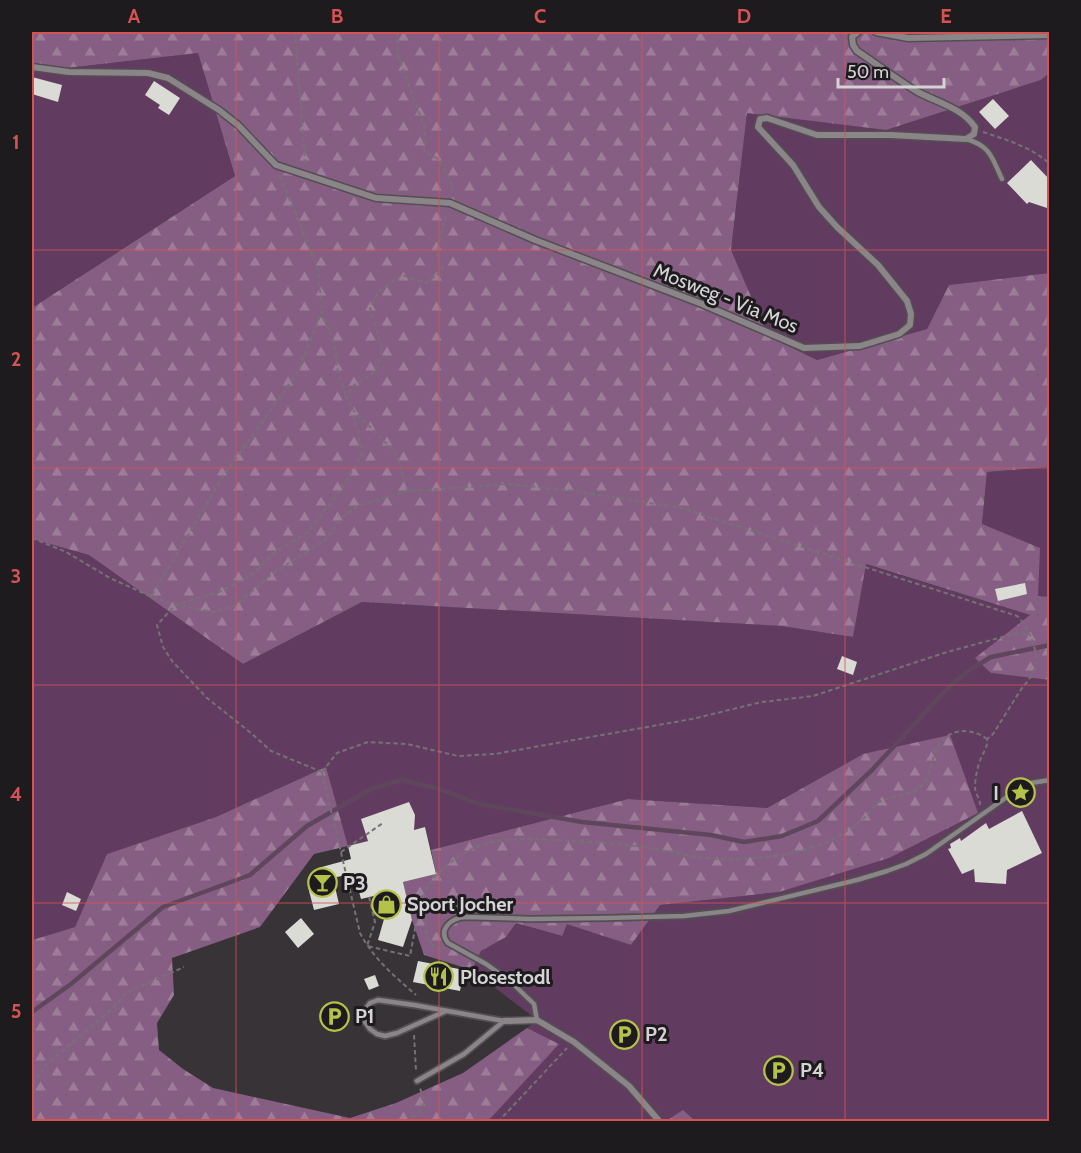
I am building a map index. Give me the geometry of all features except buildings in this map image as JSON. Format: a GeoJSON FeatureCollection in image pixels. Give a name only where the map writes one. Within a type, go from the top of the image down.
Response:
{"type":"FeatureCollection","features":[{"type":"Feature","properties":{"kind":"street"},"geometry":{"type":"LineString","coordinates":[[858,32],[852,37],[853,45],[858,51],[916,91],[970,119],[975,127],[974,135],[966,139]]}},
{"type":"Feature","properties":{"kind":"street"},"geometry":{"type":"LineString","coordinates":[[876,32],[909,38],[1050,34]]}},
{"type":"Feature","properties":{"kind":"street","name":"Mosweg - Via Mos"},"geometry":{"type":"LineString","coordinates":[[32,67],[69,72],[148,73],[168,78],[219,110],[238,125],[276,165],[376,198],[450,203],[535,240],[702,304],[804,348],[860,346],[899,334],[910,325],[911,314],[907,301],[878,265],[819,207],[793,165],[758,127],[760,119],[767,118],[817,135],[891,135],[966,139]]}},
{"type":"Feature","properties":{"kind":"street"},"geometry":{"type":"LineString","coordinates":[[504,1021],[537,1020],[573,1042],[629,1086],[660,1122]]}},
{"type":"Feature","properties":{"kind":"lane"},"geometry":{"type":"LineString","coordinates":[[966,139],[978,142],[988,150],[1002,179]]}},
{"type":"Feature","properties":{"kind":"lane"},"geometry":{"type":"LineString","coordinates":[[537,1020],[534,1004],[510,981],[486,964],[454,947],[445,939],[446,928],[451,922],[457,918],[684,916],[729,911],[887,871],[926,854],[1014,792],[1031,783],[1050,780]]}},
{"type":"Feature","properties":{"kind":"lane"},"geometry":{"type":"LineString","coordinates":[[446,1011],[385,1036],[370,1029],[364,1016],[370,1003],[378,1000],[422,1006],[504,1021]]}},
{"type":"Feature","properties":{"kind":"lane"},"geometry":{"type":"LineString","coordinates":[[417,1081],[464,1054],[504,1021]]}},
{"type":"Feature","properties":{"kind":"path"},"geometry":{"type":"LineString","coordinates":[[295,32],[306,176]]}},
{"type":"Feature","properties":{"kind":"path"},"geometry":{"type":"LineString","coordinates":[[346,396],[353,386],[377,370],[382,348],[370,308],[379,291],[402,275],[426,282],[443,270],[437,258],[453,186],[440,160],[424,150],[425,129],[398,56],[397,32]]}},
{"type":"Feature","properties":{"kind":"path"},"geometry":{"type":"LineString","coordinates":[[975,129],[1014,142],[1050,164]]}},
{"type":"Feature","properties":{"kind":"path"},"geometry":{"type":"LineString","coordinates":[[276,165],[318,269],[322,311],[334,343],[338,372],[346,396],[354,411],[395,452],[408,491]]}},
{"type":"Feature","properties":{"kind":"path"},"geometry":{"type":"LineString","coordinates":[[152,597],[224,475],[298,372],[322,311]]}},
{"type":"Feature","properties":{"kind":"path"},"geometry":{"type":"LineString","coordinates":[[322,772],[271,751],[207,698],[172,661],[164,647],[157,626],[175,605],[219,592],[250,576],[278,550],[307,533],[340,491],[362,454],[354,421],[354,411]]}},
{"type":"Feature","properties":{"kind":"path"},"geometry":{"type":"LineString","coordinates":[[32,538],[66,552],[110,578],[152,597],[175,605],[213,612],[236,606],[272,574],[325,540],[343,517],[357,506],[408,491],[508,484],[575,491],[681,508],[1017,616],[1025,624],[1030,635],[1037,658],[1035,669],[993,735],[987,740]]}},
{"type":"Feature","properties":{"kind":"path"},"geometry":{"type":"LineString","coordinates":[[322,772],[337,753],[368,742],[407,744],[458,756],[507,752],[692,719],[762,702],[813,696],[947,651],[1010,635],[1021,633],[1030,635]]}},
{"type":"Feature","properties":{"kind":"path"},"geometry":{"type":"LineString","coordinates":[[367,946],[410,956],[424,889],[447,865],[468,851],[485,844],[526,838],[642,847],[723,860],[772,856],[815,846],[844,833],[864,818],[878,803],[905,794],[922,785],[936,748],[952,733],[961,732],[974,732],[987,740],[988,744],[980,760],[975,787],[976,794],[980,798]]}},
{"type":"Feature","properties":{"kind":"path"},"geometry":{"type":"LineString","coordinates":[[322,772],[360,933],[367,946],[394,976],[418,997],[422,1006]]}},
{"type":"Feature","properties":{"kind":"path"},"geometry":{"type":"LineString","coordinates":[[341,852],[383,823]]}},
{"type":"Feature","properties":{"kind":"path"},"geometry":{"type":"LineString","coordinates":[[367,946],[375,922],[369,897]]}},
{"type":"Feature","properties":{"kind":"path"},"geometry":{"type":"LineString","coordinates":[[422,905],[426,913],[426,934],[430,944],[448,953],[454,947]]}},
{"type":"Feature","properties":{"kind":"path"},"geometry":{"type":"LineString","coordinates":[[32,1085],[46,1065],[126,993],[184,967]]}},
{"type":"Feature","properties":{"kind":"path"},"geometry":{"type":"LineString","coordinates":[[405,1122],[414,1118],[422,1107],[424,1098],[417,1081],[413,1026]]}},
{"type":"Feature","properties":{"kind":"path"},"geometry":{"type":"LineString","coordinates":[[498,1122],[573,1042]]}},
{"type":"Feature","properties":{"kind":"shaded area"},"geometry":{"type":"Polygon","coordinates":[[[198,53],[235,176],[32,308],[32,72],[198,53]]]}},
{"type":"Feature","properties":{"kind":"shaded area"},"geometry":{"type":"Polygon","coordinates":[[[1049,73],[1049,273],[949,285],[927,329],[817,360],[768,336],[731,251],[747,112],[886,130],[1041,80],[1049,73]]]}},
{"type":"Feature","properties":{"kind":"shaded area"},"geometry":{"type":"Polygon","coordinates":[[[1049,467],[1049,597],[1038,597],[982,524],[987,472],[1049,467]]]}},
{"type":"Feature","properties":{"kind":"shaded area"},"geometry":{"type":"Polygon","coordinates":[[[32,539],[89,555],[243,664],[362,602],[781,626],[853,637],[865,564],[1030,615],[991,673],[1049,680],[1049,1121],[488,1121],[558,1044],[527,1028],[537,1020],[472,970],[481,951],[506,937],[516,923],[561,936],[567,923],[631,945],[660,905],[779,892],[863,754],[767,808],[628,799],[431,850],[425,827],[348,846],[326,768],[216,817],[107,854],[75,927],[32,940],[32,539]]]}},
{"type":"Feature","properties":{"kind":"green space"},"geometry":{"type":"Polygon","coordinates":[[[32,32],[1049,32],[1049,73],[1041,80],[886,130],[747,113],[731,250],[768,336],[817,360],[927,329],[949,285],[1049,273],[1049,467],[987,472],[982,524],[1040,548],[1038,596],[1049,597],[1049,680],[991,673],[975,658],[1030,615],[866,564],[853,637],[781,626],[362,602],[243,664],[89,555],[32,539],[32,308],[235,176],[198,53],[32,72],[32,32]]]}},
{"type":"Feature","properties":{"kind":"green space"},"geometry":{"type":"Polygon","coordinates":[[[950,735],[978,813],[889,858],[779,892],[660,905],[631,945],[567,924],[562,936],[516,923],[506,937],[481,951],[472,970],[424,955],[412,920],[403,882],[436,874],[431,850],[628,799],[767,808],[863,754],[950,735]]]}},
{"type":"Feature","properties":{"kind":"green space"},"geometry":{"type":"Polygon","coordinates":[[[326,767],[348,846],[314,854],[260,927],[172,958],[174,995],[157,1023],[159,1050],[213,1088],[350,1118],[396,1103],[463,1073],[527,1028],[559,1044],[488,1121],[32,1121],[32,940],[75,927],[107,854],[216,817],[326,767]]]}},
{"type":"Feature","properties":{"kind":"green space"},"geometry":{"type":"Polygon","coordinates":[[[683,1110],[695,1121],[666,1121],[683,1110]]]}},
{"type":"Feature","properties":{"kind":"waterway"},"geometry":{"type":"LineString","coordinates":[[32,1012],[71,984],[163,907],[250,875],[307,826],[371,789],[402,780],[439,789],[480,804],[582,822],[711,835],[744,842],[782,836],[818,821],[872,770],[948,688],[968,671],[991,657],[1050,645]]}},
{"type":"Feature","properties":{"kind":"place","name":"I"},"geometry":{"type":"Point","coordinates":[1020,793]}},
{"type":"Feature","properties":{"kind":"place","name":"P3"},"geometry":{"type":"Point","coordinates":[322,883]}},
{"type":"Feature","properties":{"kind":"place","name":"Sport Jocher"},"geometry":{"type":"Point","coordinates":[386,904]}},
{"type":"Feature","properties":{"kind":"place","name":"Plosestodl"},"geometry":{"type":"Point","coordinates":[439,977]}},
{"type":"Feature","properties":{"kind":"place","name":"P1"},"geometry":{"type":"Point","coordinates":[334,1016]}},
{"type":"Feature","properties":{"kind":"place","name":"P2"},"geometry":{"type":"Point","coordinates":[624,1034]}},
{"type":"Feature","properties":{"kind":"place","name":"P4"},"geometry":{"type":"Point","coordinates":[779,1070]}}]}
